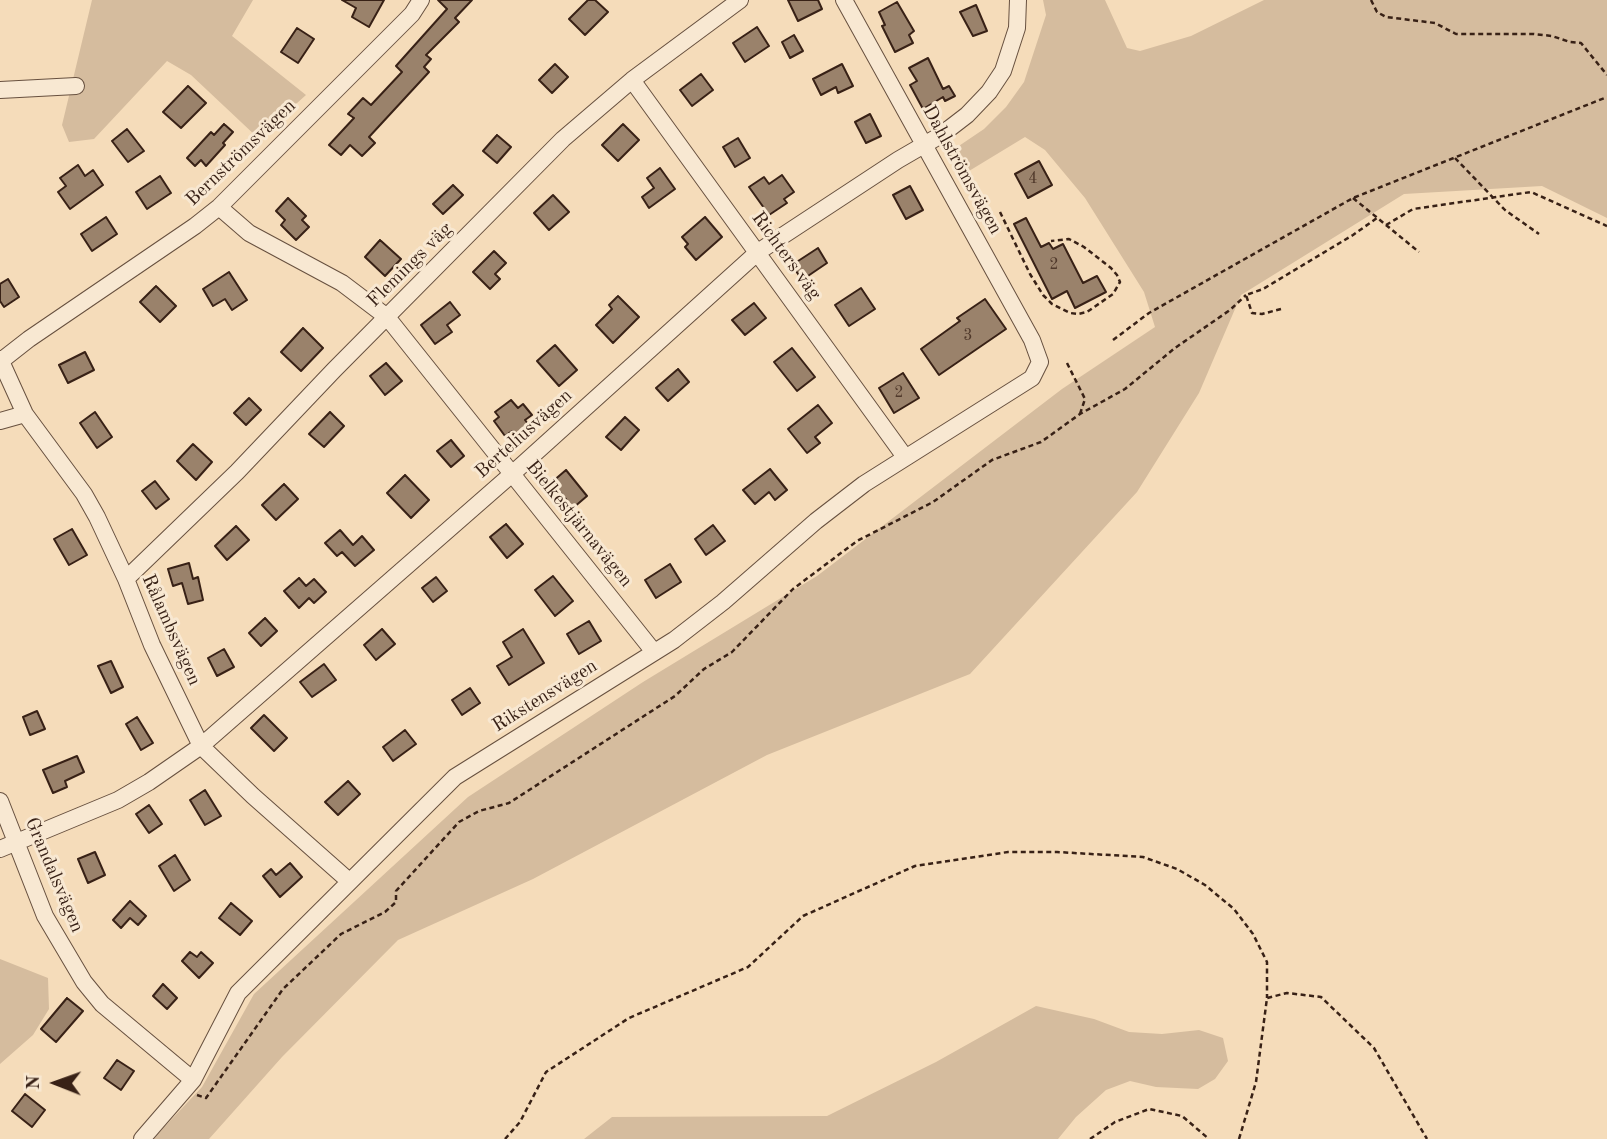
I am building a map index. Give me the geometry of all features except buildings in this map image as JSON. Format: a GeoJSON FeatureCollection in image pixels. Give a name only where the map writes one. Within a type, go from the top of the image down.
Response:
{"type":"FeatureCollection","features":[{"type":"Feature","properties":{"kind":"street","name":"Bernströmsvägen"},"geometry":{"type":"LineString","coordinates":[[1,360],[219,207],[412,14],[421,0]]}},
{"type":"Feature","properties":{"kind":"street","name":"Flemings väg"},"geometry":{"type":"LineString","coordinates":[[126,579],[237,472],[563,139],[632,80],[740,0]]}},
{"type":"Feature","properties":{"kind":"street","name":"Dahlströmsvägen"},"geometry":{"type":"LineString","coordinates":[[844,0],[1032,340],[1040,362]]}},
{"type":"Feature","properties":{"kind":"street","name":"Berteliusvägen"},"geometry":{"type":"LineString","coordinates":[[0,849],[118,800],[201,746],[512,474],[758,252],[898,160],[924,146],[967,115],[989,92],[1003,71],[1017,28],[1018,0]]}},
{"type":"Feature","properties":{"kind":"street","name":"Richters väg"},"geometry":{"type":"LineString","coordinates":[[632,80],[905,457]]}},
{"type":"Feature","properties":{"kind":"street"},"geometry":{"type":"LineString","coordinates":[[0,90],[76,86]]}},
{"type":"Feature","properties":{"kind":"street","name":"Bielkestjärnavägen"},"geometry":{"type":"LineString","coordinates":[[219,207],[249,233],[342,283],[387,317],[654,652]]}},
{"type":"Feature","properties":{"kind":"street","name":"Rålambsvägen"},"geometry":{"type":"LineString","coordinates":[[1,360],[25,414],[84,494],[126,579],[152,645],[201,746],[349,881]]}},
{"type":"Feature","properties":{"kind":"street","name":"Rikstensvägen"},"geometry":{"type":"LineString","coordinates":[[142,1139],[188,1086],[238,993],[455,777],[654,652],[723,602],[816,521],[864,484],[1032,378],[1040,362]]}},
{"type":"Feature","properties":{"kind":"street"},"geometry":{"type":"LineString","coordinates":[[0,421],[25,414]]}},
{"type":"Feature","properties":{"kind":"street","name":"Grandalsvägen"},"geometry":{"type":"LineString","coordinates":[[0,801],[45,916],[83,982],[102,1004],[188,1086]]}},
{"type":"Feature","properties":{"kind":"path"},"geometry":{"type":"LineString","coordinates":[[1371,0],[1377,12],[1387,17],[1435,23],[1456,34],[1534,34],[1581,43],[1607,75]]}},
{"type":"Feature","properties":{"kind":"path"},"geometry":{"type":"LineString","coordinates":[[1113,340],[1149,313],[1353,198],[1607,97]]}},
{"type":"Feature","properties":{"kind":"path"},"geometry":{"type":"LineString","coordinates":[[1455,158],[1506,210],[1539,234]]}},
{"type":"Feature","properties":{"kind":"path"},"geometry":{"type":"LineString","coordinates":[[1386,225],[1413,209],[1531,192],[1607,226]]}},
{"type":"Feature","properties":{"kind":"path"},"geometry":{"type":"LineString","coordinates":[[1353,198],[1419,252]]}},
{"type":"Feature","properties":{"kind":"path"},"geometry":{"type":"LineString","coordinates":[[1000,212],[1030,274],[1052,304],[1070,313],[1087,312],[1105,301],[1118,288],[1118,275],[1084,247],[1069,239],[1051,242]]}},
{"type":"Feature","properties":{"kind":"path"},"geometry":{"type":"LineString","coordinates":[[188,1086],[206,1098],[284,989],[341,934],[385,912],[396,902],[396,891],[459,822],[479,811],[509,803],[675,696],[704,669],[732,652],[793,589],[858,541],[933,502],[992,460],[1041,442],[1080,414],[1125,389],[1175,348],[1230,310],[1245,295],[1263,289],[1377,218]]}},
{"type":"Feature","properties":{"kind":"path"},"geometry":{"type":"LineString","coordinates":[[1245,295],[1252,313],[1262,314],[1281,309]]}},
{"type":"Feature","properties":{"kind":"path"},"geometry":{"type":"LineString","coordinates":[[1067,363],[1085,399],[1080,414]]}},
{"type":"Feature","properties":{"kind":"path"},"geometry":{"type":"LineString","coordinates":[[505,1139],[520,1122],[546,1072],[629,1018],[748,967],[803,916],[915,866],[1008,852],[1143,857],[1177,869],[1205,885],[1234,909],[1254,934],[1267,962],[1268,998],[1256,1082],[1239,1139]]}},
{"type":"Feature","properties":{"kind":"path"},"geometry":{"type":"LineString","coordinates":[[1268,998],[1287,993],[1321,997],[1374,1048],[1427,1139]]}},
{"type":"Feature","properties":{"kind":"path"},"geometry":{"type":"LineString","coordinates":[[1090,1139],[1115,1122],[1149,1109],[1182,1116],[1209,1139]]}},
{"type":"Feature","properties":{"kind":"shaded area"},"geometry":{"type":"Polygon","coordinates":[[[92,0],[253,0],[232,36],[306,95],[258,138],[191,75],[167,61],[94,139],[69,142],[62,125],[92,0]]]}},
{"type":"Feature","properties":{"kind":"shaded area"},"geometry":{"type":"Polygon","coordinates":[[[1043,0],[1105,0],[1127,48],[1140,51],[1191,36],[1264,0],[1607,0],[1607,218],[1542,186],[1404,194],[1241,295],[1199,393],[1137,492],[970,674],[767,755],[533,879],[398,940],[282,1057],[209,1139],[153,1139],[202,1087],[254,994],[468,797],[643,682],[817,576],[1062,389],[1155,327],[1144,292],[1085,198],[1045,150],[1025,137],[969,171],[957,175],[947,154],[984,129],[1006,107],[1024,82],[1046,15],[1043,0]]]}},
{"type":"Feature","properties":{"kind":"shaded area"},"geometry":{"type":"Polygon","coordinates":[[[0,959],[48,978],[49,1009],[33,1035],[0,1064],[0,959]]]}},
{"type":"Feature","properties":{"kind":"shaded area"},"geometry":{"type":"Polygon","coordinates":[[[1036,1006],[1094,1019],[1129,1032],[1162,1034],[1199,1030],[1223,1038],[1228,1061],[1215,1079],[1198,1089],[1156,1087],[1130,1081],[1106,1090],[1076,1117],[1058,1139],[584,1139],[612,1117],[827,1116],[936,1062],[1036,1006]]]}}]}
